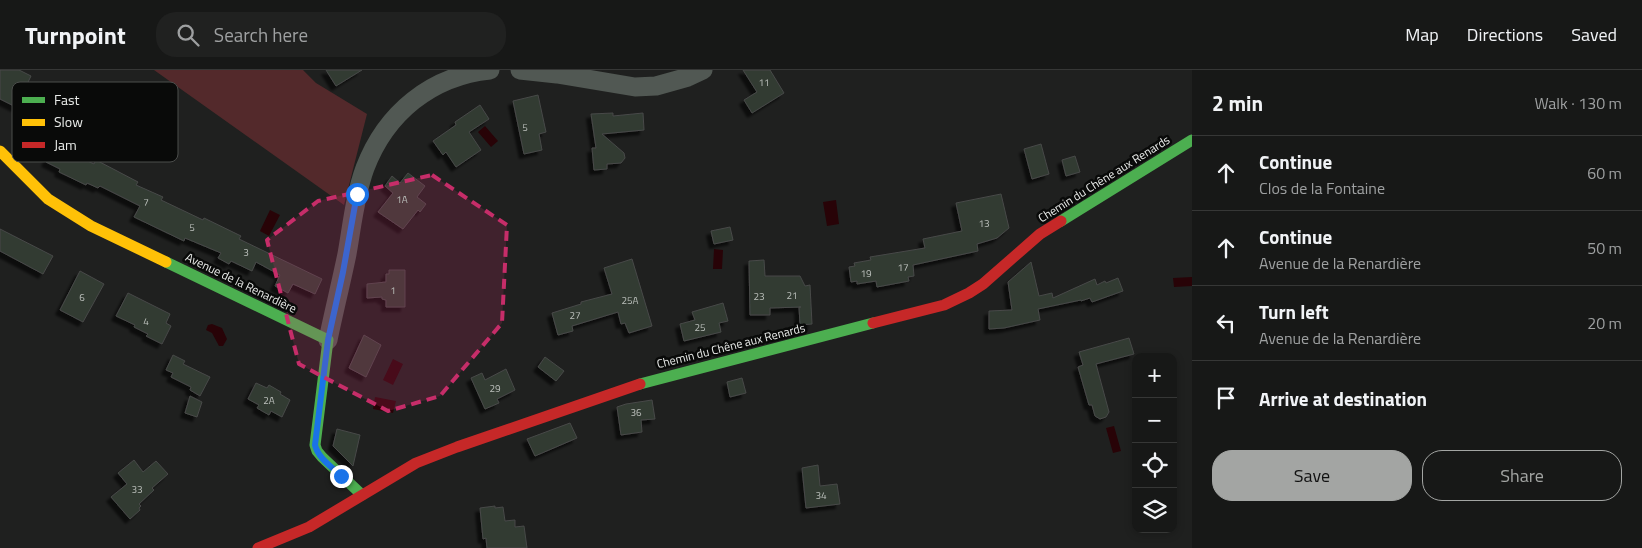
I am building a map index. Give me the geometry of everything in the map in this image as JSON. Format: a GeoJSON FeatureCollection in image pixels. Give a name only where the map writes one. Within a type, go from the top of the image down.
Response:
{"type":"FeatureCollection","features":[{"type":"Feature","properties":{"kind":"street"},"geometry":{"type":"LineString","coordinates":[[362,495],[322,458],[315,445],[328,340],[357,194],[365,168],[376,145],[391,121],[406,106],[441,82],[457,75],[490,70]]}},
{"type":"Feature","properties":{"kind":"street"},"geometry":{"type":"LineString","coordinates":[[520,70],[635,87],[656,86],[688,77],[703,70]]}},
{"type":"Feature","properties":{"kind":"street","name":"Chemin du Chêne aux Renards"},"geometry":{"type":"LineString","coordinates":[[258,548],[309,527],[416,462],[457,447],[631,386],[944,305],[983,284],[1040,234],[1192,140]]}},
{"type":"Feature","properties":{"kind":"street","name":"Avenue de la Renardière"},"geometry":{"type":"LineString","coordinates":[[0,151],[48,198],[92,226],[328,340]]}},
{"type":"Feature","properties":{"kind":"highlighted area"},"geometry":{"type":"Polygon","coordinates":[[[432,175],[507,225],[502,323],[440,396],[388,411],[299,364],[267,240],[318,201],[432,175]]]}},
{"type":"Feature","properties":{"kind":"shaded area"},"geometry":{"type":"Polygon","coordinates":[[[154,70],[303,70],[316,83],[367,114],[344,205],[178,87],[178,82],[171,82],[154,70]]]}},
{"type":"Feature","properties":{"kind":"shaded area"},"geometry":{"type":"Polygon","coordinates":[[[485,126],[498,141],[491,147],[478,132],[485,126]]]}},
{"type":"Feature","properties":{"kind":"shaded area"},"geometry":{"type":"Polygon","coordinates":[[[836,200],[839,224],[827,226],[823,202],[836,200]]]}},
{"type":"Feature","properties":{"kind":"shaded area"},"geometry":{"type":"Polygon","coordinates":[[[270,210],[280,215],[269,236],[260,231],[270,210]]]}},
{"type":"Feature","properties":{"kind":"shaded area"},"geometry":{"type":"Polygon","coordinates":[[[714,249],[723,250],[722,269],[713,269],[714,249]]]}},
{"type":"Feature","properties":{"kind":"shaded area"},"geometry":{"type":"Polygon","coordinates":[[[1192,277],[1192,286],[1174,287],[1173,278],[1192,277]]]}},
{"type":"Feature","properties":{"kind":"shaded area"},"geometry":{"type":"Polygon","coordinates":[[[212,324],[222,328],[227,339],[223,346],[219,346],[212,333],[206,330],[208,325],[212,324]]]}},
{"type":"Feature","properties":{"kind":"shaded area"},"geometry":{"type":"Polygon","coordinates":[[[393,359],[403,364],[393,385],[383,380],[393,359]]]}},
{"type":"Feature","properties":{"kind":"shaded area"},"geometry":{"type":"Polygon","coordinates":[[[375,397],[396,401],[393,413],[373,409],[375,397]]]}},
{"type":"Feature","properties":{"kind":"shaded area"},"geometry":{"type":"Polygon","coordinates":[[[1114,426],[1121,451],[1113,453],[1106,428],[1114,426]]]}},
{"type":"Feature","properties":{"kind":"building"},"geometry":{"type":"Polygon","coordinates":[[[0,70],[19,70],[31,76],[28,82],[12,82],[12,105],[0,99],[0,70]]]}},
{"type":"Feature","properties":{"kind":"building"},"geometry":{"type":"Polygon","coordinates":[[[326,70],[362,70],[336,86],[326,70]]]}},
{"type":"Feature","properties":{"kind":"building"},"geometry":{"type":"Polygon","coordinates":[[[743,70],[770,70],[784,93],[752,113],[744,100],[757,92],[743,70]]]}},
{"type":"Feature","properties":{"kind":"building"},"geometry":{"type":"Polygon","coordinates":[[[538,95],[546,132],[539,134],[542,150],[524,154],[513,101],[538,95]]]}},
{"type":"Feature","properties":{"kind":"building"},"geometry":{"type":"Polygon","coordinates":[[[480,105],[489,119],[469,132],[481,150],[456,167],[446,152],[443,155],[433,141],[456,125],[455,122],[480,105]]]}},
{"type":"Feature","properties":{"kind":"building"},"geometry":{"type":"Polygon","coordinates":[[[613,113],[613,116],[643,113],[644,130],[602,134],[624,153],[625,158],[621,163],[607,164],[607,169],[594,170],[592,148],[596,148],[591,114],[613,113]]]}},
{"type":"Feature","properties":{"kind":"building"},"geometry":{"type":"Polygon","coordinates":[[[1041,144],[1049,174],[1032,179],[1024,149],[1041,144]]]}},
{"type":"Feature","properties":{"kind":"building"},"geometry":{"type":"Polygon","coordinates":[[[1075,156],[1080,172],[1066,176],[1062,160],[1075,156]]]}},
{"type":"Feature","properties":{"kind":"building"},"geometry":{"type":"Polygon","coordinates":[[[46,162],[90,162],[94,164],[95,162],[100,162],[138,182],[136,185],[163,197],[161,200],[241,236],[239,239],[322,279],[315,294],[293,284],[288,293],[275,286],[280,275],[256,262],[252,271],[231,261],[229,264],[218,258],[221,253],[185,238],[184,241],[134,217],[140,206],[100,186],[98,188],[87,183],[86,185],[59,172],[60,169],[46,162]]]}},
{"type":"Feature","properties":{"kind":"building"},"geometry":{"type":"Polygon","coordinates":[[[408,173],[425,186],[417,197],[426,204],[420,212],[418,210],[403,229],[378,212],[393,193],[385,186],[392,176],[400,183],[408,173]]]}},
{"type":"Feature","properties":{"kind":"building"},"geometry":{"type":"Polygon","coordinates":[[[1001,194],[1009,228],[997,238],[977,244],[978,251],[913,265],[914,276],[908,277],[909,281],[877,287],[876,281],[857,284],[857,281],[851,282],[849,267],[855,266],[854,263],[871,260],[870,257],[925,248],[923,239],[962,231],[956,203],[1001,194]]]}},
{"type":"Feature","properties":{"kind":"building"},"geometry":{"type":"Polygon","coordinates":[[[730,227],[733,240],[714,244],[711,231],[730,227]]]}},
{"type":"Feature","properties":{"kind":"building"},"geometry":{"type":"Polygon","coordinates":[[[0,229],[53,256],[43,274],[0,251],[0,229]]]}},
{"type":"Feature","properties":{"kind":"building"},"geometry":{"type":"Polygon","coordinates":[[[632,259],[652,326],[629,333],[625,323],[621,324],[618,312],[572,326],[573,331],[558,335],[552,313],[581,304],[581,302],[612,294],[604,268],[632,259]]]}},
{"type":"Feature","properties":{"kind":"building"},"geometry":{"type":"Polygon","coordinates":[[[764,260],[765,276],[800,276],[805,286],[810,285],[812,324],[800,325],[799,307],[770,308],[770,315],[750,315],[749,261],[764,260]]]}},
{"type":"Feature","properties":{"kind":"building"},"geometry":{"type":"Polygon","coordinates":[[[1031,262],[1039,296],[1052,293],[1053,298],[1095,279],[1097,285],[1118,278],[1123,291],[1092,302],[1090,298],[1038,309],[1040,320],[1004,328],[989,329],[989,311],[1012,310],[1008,282],[1031,262]]]}},
{"type":"Feature","properties":{"kind":"building"},"geometry":{"type":"Polygon","coordinates":[[[389,270],[405,270],[405,307],[386,307],[386,300],[382,299],[382,297],[367,298],[367,284],[386,282],[386,274],[389,274],[389,270]]]}},
{"type":"Feature","properties":{"kind":"building"},"geometry":{"type":"Polygon","coordinates":[[[80,271],[104,284],[83,322],[60,310],[80,271]]]}},
{"type":"Feature","properties":{"kind":"building"},"geometry":{"type":"Polygon","coordinates":[[[128,293],[170,314],[166,323],[171,326],[162,344],[146,336],[148,334],[134,327],[135,325],[116,316],[128,293]]]}},
{"type":"Feature","properties":{"kind":"building"},"geometry":{"type":"Polygon","coordinates":[[[723,303],[728,321],[719,323],[721,332],[684,341],[680,324],[695,320],[692,312],[723,303]]]}},
{"type":"Feature","properties":{"kind":"building"},"geometry":{"type":"Polygon","coordinates":[[[364,335],[381,345],[366,377],[349,368],[364,335]]]}},
{"type":"Feature","properties":{"kind":"building"},"geometry":{"type":"Polygon","coordinates":[[[1129,338],[1134,353],[1132,355],[1096,364],[1109,412],[1106,417],[1100,419],[1095,416],[1092,405],[1089,405],[1078,367],[1083,365],[1079,352],[1129,338]]]}},
{"type":"Feature","properties":{"kind":"building"},"geometry":{"type":"Polygon","coordinates":[[[173,355],[185,361],[183,364],[210,377],[200,396],[190,390],[191,387],[171,377],[173,373],[166,370],[173,355]]]}},
{"type":"Feature","properties":{"kind":"building"},"geometry":{"type":"Polygon","coordinates":[[[545,357],[564,371],[556,381],[538,367],[545,357]]]}},
{"type":"Feature","properties":{"kind":"building"},"geometry":{"type":"Polygon","coordinates":[[[506,369],[515,390],[497,399],[499,403],[485,409],[471,378],[482,373],[485,380],[506,369]]]}},
{"type":"Feature","properties":{"kind":"building"},"geometry":{"type":"Polygon","coordinates":[[[742,378],[746,393],[730,397],[727,382],[742,378]]]}},
{"type":"Feature","properties":{"kind":"building"},"geometry":{"type":"Polygon","coordinates":[[[256,383],[267,388],[269,385],[290,400],[282,417],[271,411],[269,415],[257,408],[259,405],[248,399],[256,383]]]}},
{"type":"Feature","properties":{"kind":"building"},"geometry":{"type":"Polygon","coordinates":[[[190,396],[202,402],[197,417],[185,413],[190,396]]]}},
{"type":"Feature","properties":{"kind":"building"},"geometry":{"type":"Polygon","coordinates":[[[652,400],[655,419],[641,420],[642,432],[621,435],[617,407],[652,400]]]}},
{"type":"Feature","properties":{"kind":"building"},"geometry":{"type":"Polygon","coordinates":[[[570,423],[577,438],[535,456],[527,439],[570,423]]]}},
{"type":"Feature","properties":{"kind":"building"},"geometry":{"type":"Polygon","coordinates":[[[337,429],[360,435],[353,466],[333,446],[337,429]]]}},
{"type":"Feature","properties":{"kind":"building"},"geometry":{"type":"Polygon","coordinates":[[[134,460],[143,472],[156,461],[168,474],[152,488],[154,490],[139,504],[141,506],[140,510],[130,519],[111,497],[127,484],[118,473],[134,460]]]}},
{"type":"Feature","properties":{"kind":"building"},"geometry":{"type":"Polygon","coordinates":[[[818,465],[820,486],[837,484],[840,504],[806,508],[802,468],[818,465]]]}},
{"type":"Feature","properties":{"kind":"building"},"geometry":{"type":"Polygon","coordinates":[[[495,506],[495,508],[503,507],[505,521],[515,520],[515,527],[524,526],[527,548],[487,548],[486,538],[483,539],[480,508],[495,506]]]}},
{"type":"Feature","properties":{"kind":"traffic: fast"},"geometry":{"type":"LineString","coordinates":[[1061,221],[1192,140]]}},
{"type":"Feature","properties":{"kind":"traffic: fast"},"geometry":{"type":"LineString","coordinates":[[166,262],[328,340],[315,445],[322,457],[362,495]]}},
{"type":"Feature","properties":{"kind":"traffic: fast"},"geometry":{"type":"LineString","coordinates":[[640,384],[873,323]]}},
{"type":"Feature","properties":{"kind":"traffic: slow"},"geometry":{"type":"LineString","coordinates":[[0,151],[48,199],[91,226],[166,262]]}},
{"type":"Feature","properties":{"kind":"traffic: jam"},"geometry":{"type":"LineString","coordinates":[[873,323],[944,305],[969,293],[983,284],[1040,234],[1061,221]]}},
{"type":"Feature","properties":{"kind":"traffic: jam"},"geometry":{"type":"LineString","coordinates":[[258,548],[309,527],[416,463],[640,384]]}},
{"type":"Feature","properties":{"kind":"route"},"geometry":{"type":"LineString","coordinates":[[341,476],[322,458],[315,445],[328,340],[357,194]]}}]}
